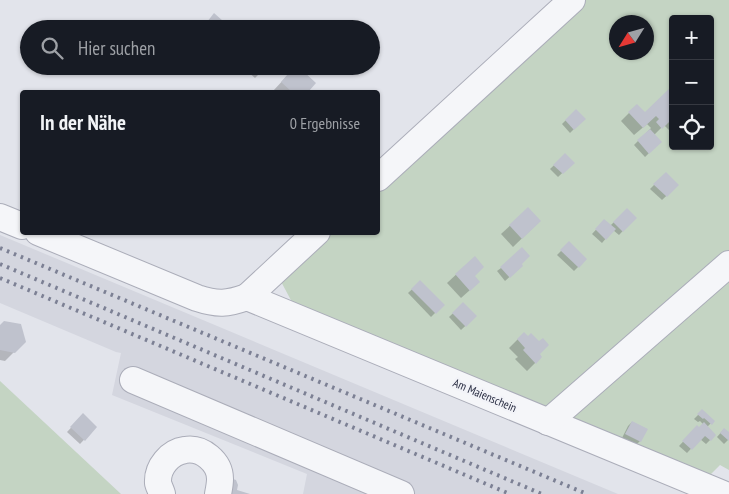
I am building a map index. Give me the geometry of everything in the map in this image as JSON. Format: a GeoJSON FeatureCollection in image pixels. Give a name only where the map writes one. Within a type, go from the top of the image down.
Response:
{"type":"FeatureCollection","features":[{"type":"Feature","properties":{"kind":"lane"},"geometry":{"type":"LineString","coordinates":[[380,176],[572,0]]}},
{"type":"Feature","properties":{"kind":"lane"},"geometry":{"type":"LineString","coordinates":[[0,217],[20,225]]}},
{"type":"Feature","properties":{"kind":"lane"},"geometry":{"type":"LineString","coordinates":[[45,235],[197,298],[209,302],[223,303],[247,297],[314,235]]}},
{"type":"Feature","properties":{"kind":"lane"},"geometry":{"type":"LineString","coordinates":[[548,422],[729,264]]}},
{"type":"Feature","properties":{"kind":"lane","name":"Am Maienschein"},"geometry":{"type":"LineString","coordinates":[[247,297],[724,494]]}},
{"type":"Feature","properties":{"kind":"lane"},"geometry":{"type":"LineString","coordinates":[[133,380],[401,494]]}},
{"type":"Feature","properties":{"kind":"lane"},"geometry":{"type":"LineString","coordinates":[[162,494],[158,485],[160,468],[170,456],[185,450],[202,452],[214,462],[221,477],[218,494]]}},
{"type":"Feature","properties":{"kind":"shaded area"},"geometry":{"type":"Polygon","coordinates":[[[0,235],[618,494],[303,494],[307,474],[112,395],[121,353],[0,303],[0,235]]]}},
{"type":"Feature","properties":{"kind":"green space"},"geometry":{"type":"Polygon","coordinates":[[[555,0],[729,0],[729,470],[720,465],[706,479],[293,304],[277,274],[319,235],[380,235],[380,177],[555,0]]]}},
{"type":"Feature","properties":{"kind":"green space"},"geometry":{"type":"Polygon","coordinates":[[[0,381],[121,494],[0,494],[0,381]]]}},
{"type":"Feature","properties":{"kind":"building"},"geometry":{"type":"Polygon","coordinates":[[[214,13],[222,20],[209,20],[214,13]]]}},
{"type":"Feature","properties":{"kind":"building"},"geometry":{"type":"Polygon","coordinates":[[[287,75],[307,75],[316,83],[310,90],[290,90],[281,82],[287,75]]]}},
{"type":"Feature","properties":{"kind":"building"},"geometry":{"type":"Polygon","coordinates":[[[669,89],[669,122],[662,129],[656,122],[659,119],[656,116],[643,128],[628,112],[637,104],[645,112],[669,89]]]}},
{"type":"Feature","properties":{"kind":"building"},"geometry":{"type":"Polygon","coordinates":[[[576,109],[586,119],[574,130],[565,120],[576,109]]]}},
{"type":"Feature","properties":{"kind":"building"},"geometry":{"type":"Polygon","coordinates":[[[650,129],[662,142],[649,154],[637,140],[650,129]]]}},
{"type":"Feature","properties":{"kind":"building"},"geometry":{"type":"Polygon","coordinates":[[[565,153],[575,163],[563,174],[553,165],[565,153]]]}},
{"type":"Feature","properties":{"kind":"building"},"geometry":{"type":"Polygon","coordinates":[[[666,172],[679,185],[667,197],[653,184],[666,172]]]}},
{"type":"Feature","properties":{"kind":"building"},"geometry":{"type":"Polygon","coordinates":[[[528,207],[541,221],[522,239],[509,225],[528,207]]]}},
{"type":"Feature","properties":{"kind":"building"},"geometry":{"type":"Polygon","coordinates":[[[627,208],[637,218],[623,232],[613,222],[627,208]]]}},
{"type":"Feature","properties":{"kind":"building"},"geometry":{"type":"Polygon","coordinates":[[[604,219],[616,229],[606,240],[595,229],[604,219]]]}},
{"type":"Feature","properties":{"kind":"building"},"geometry":{"type":"Polygon","coordinates":[[[569,241],[587,259],[579,268],[560,250],[569,241]]]}},
{"type":"Feature","properties":{"kind":"building"},"geometry":{"type":"Polygon","coordinates":[[[522,247],[530,256],[522,264],[523,266],[510,278],[500,267],[522,247]]]}},
{"type":"Feature","properties":{"kind":"building"},"geometry":{"type":"Polygon","coordinates":[[[475,256],[484,267],[475,276],[480,282],[470,291],[455,274],[475,256]]]}},
{"type":"Feature","properties":{"kind":"building"},"geometry":{"type":"Polygon","coordinates":[[[420,280],[445,305],[436,314],[411,289],[420,280]]]}},
{"type":"Feature","properties":{"kind":"building"},"geometry":{"type":"Polygon","coordinates":[[[463,302],[477,316],[466,327],[452,313],[463,302]]]}},
{"type":"Feature","properties":{"kind":"building"},"geometry":{"type":"Polygon","coordinates":[[[4,321],[21,324],[26,342],[15,353],[0,350],[0,325],[4,321]]]}},
{"type":"Feature","properties":{"kind":"building"},"geometry":{"type":"Polygon","coordinates":[[[524,332],[528,336],[531,333],[539,341],[543,338],[549,345],[540,354],[542,357],[536,364],[523,350],[525,348],[517,339],[524,332]]]}},
{"type":"Feature","properties":{"kind":"building"},"geometry":{"type":"Polygon","coordinates":[[[702,409],[715,421],[712,425],[697,414],[702,409]]]}},
{"type":"Feature","properties":{"kind":"building"},"geometry":{"type":"Polygon","coordinates":[[[83,413],[97,427],[85,441],[70,427],[83,413]]]}},
{"type":"Feature","properties":{"kind":"building"},"geometry":{"type":"Polygon","coordinates":[[[632,421],[648,429],[641,442],[625,434],[632,421]]]}},
{"type":"Feature","properties":{"kind":"building"},"geometry":{"type":"Polygon","coordinates":[[[704,422],[716,435],[711,441],[705,436],[692,450],[682,441],[697,425],[699,427],[704,422]]]}},
{"type":"Feature","properties":{"kind":"building"},"geometry":{"type":"Polygon","coordinates":[[[724,428],[729,432],[729,441],[720,433],[724,428]]]}},
{"type":"Feature","properties":{"kind":"building"},"geometry":{"type":"Polygon","coordinates":[[[230,478],[236,480],[237,490],[250,494],[224,494],[230,478]]]}},
{"type":"Feature","properties":{"kind":"railway"},"geometry":{"type":"LineString","coordinates":[[0,248],[587,494]]}},
{"type":"Feature","properties":{"kind":"railway"},"geometry":{"type":"LineString","coordinates":[[0,264],[542,494]]}},
{"type":"Feature","properties":{"kind":"railway"},"geometry":{"type":"LineString","coordinates":[[0,278],[510,494]]}}]}
